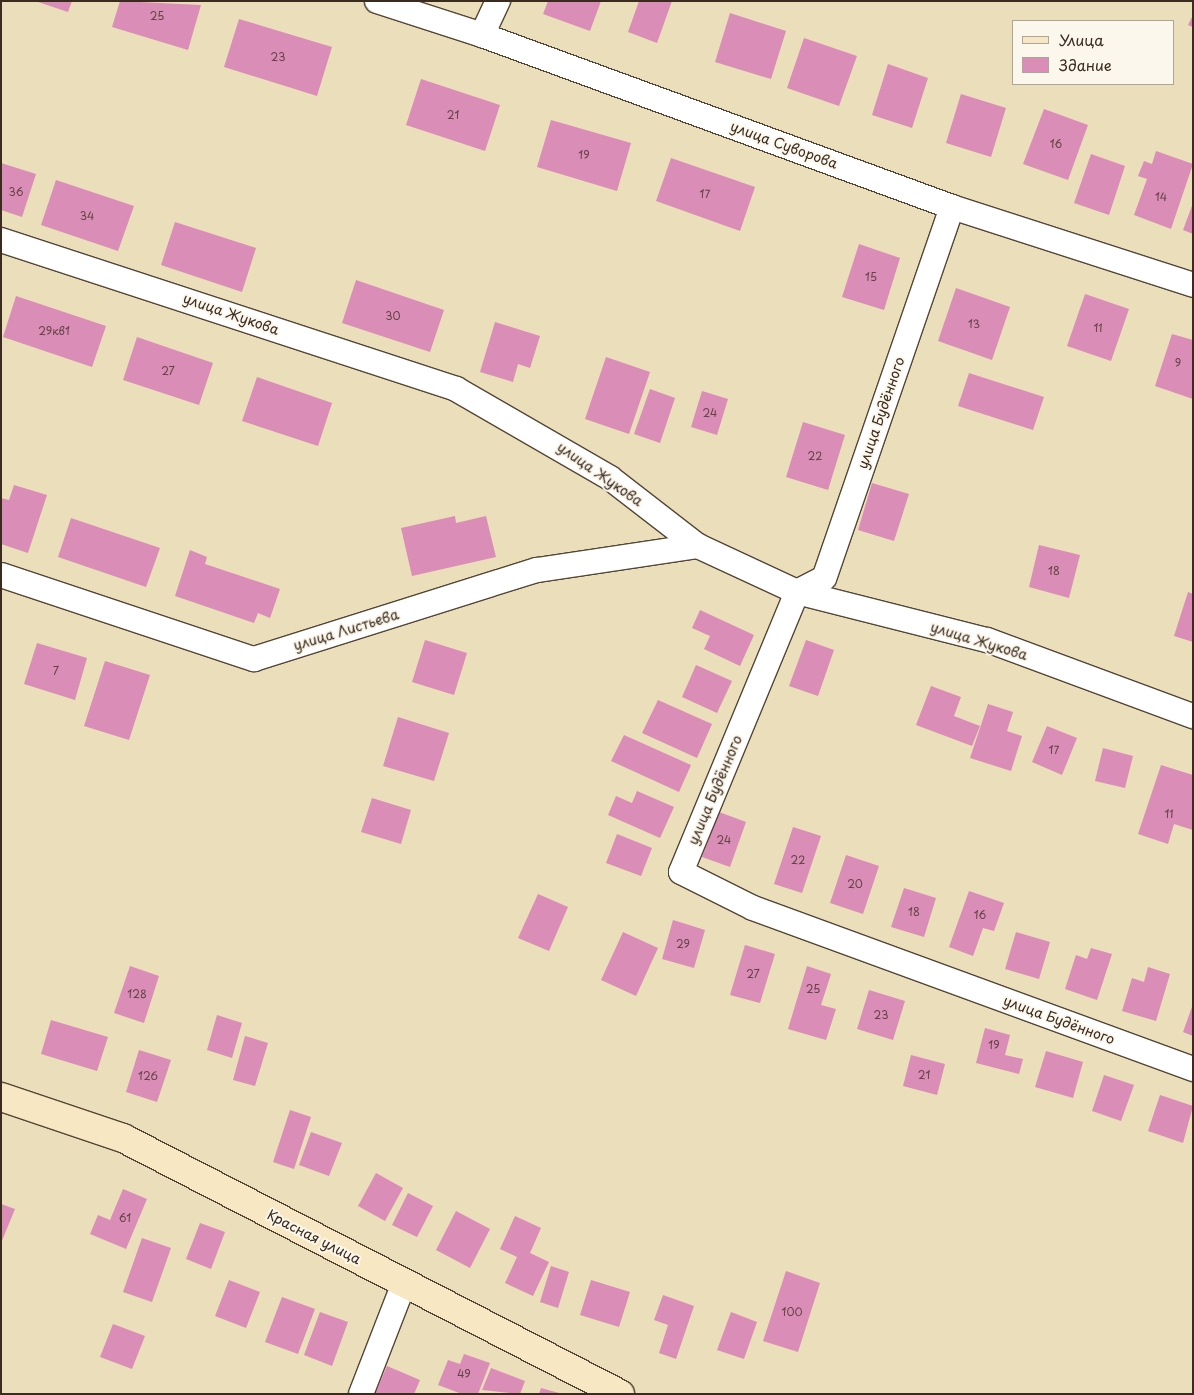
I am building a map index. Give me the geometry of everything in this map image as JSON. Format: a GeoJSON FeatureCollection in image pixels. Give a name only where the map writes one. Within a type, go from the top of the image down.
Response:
{"type":"FeatureCollection","features":[{"type":"Feature","properties":{"kind":"main road","name":"Красная улица"},"geometry":{"type":"LineString","coordinates":[[1,1097],[123,1138],[620,1394]]}},
{"type":"Feature","properties":{"kind":"street","name":"улица Суворова"},"geometry":{"type":"LineString","coordinates":[[377,1],[482,35],[952,207],[1193,286]]}},
{"type":"Feature","properties":{"kind":"street"},"geometry":{"type":"LineString","coordinates":[[482,35],[498,1]]}},
{"type":"Feature","properties":{"kind":"street","name":"улица Будённого"},"geometry":{"type":"LineString","coordinates":[[952,207],[824,578],[797,592],[681,872],[753,908],[1193,1069]]}},
{"type":"Feature","properties":{"kind":"street","name":"улица Жукова"},"geometry":{"type":"LineString","coordinates":[[1,240],[456,389],[610,478],[698,546],[797,592],[987,640],[1193,716]]}},
{"type":"Feature","properties":{"kind":"street","name":"улица Листьева"},"geometry":{"type":"LineString","coordinates":[[1,575],[254,659],[537,570],[698,546]]}},
{"type":"Feature","properties":{"kind":"street"},"geometry":{"type":"LineString","coordinates":[[361,1394],[404,1283]]}},
{"type":"Feature","properties":{"kind":"building"},"geometry":{"type":"Polygon","coordinates":[[[35,1],[72,1],[68,12],[35,1]]]}},
{"type":"Feature","properties":{"kind":"building"},"geometry":{"type":"Polygon","coordinates":[[[120,1],[201,5],[188,50],[112,27],[120,1]]]}},
{"type":"Feature","properties":{"kind":"building"},"geometry":{"type":"Polygon","coordinates":[[[548,1],[601,1],[590,31],[543,14],[548,1]]]}},
{"type":"Feature","properties":{"kind":"building"},"geometry":{"type":"Polygon","coordinates":[[[639,1],[672,1],[657,43],[628,32],[639,1]]]}},
{"type":"Feature","properties":{"kind":"building"},"geometry":{"type":"Polygon","coordinates":[[[730,13],[786,31],[771,79],[715,62],[730,13]]]}},
{"type":"Feature","properties":{"kind":"building"},"geometry":{"type":"Polygon","coordinates":[[[1193,15],[1193,27],[1188,25],[1193,15]]]}},
{"type":"Feature","properties":{"kind":"building"},"geometry":{"type":"Polygon","coordinates":[[[239,19],[332,47],[317,96],[224,67],[239,19]]]}},
{"type":"Feature","properties":{"kind":"building"},"geometry":{"type":"Polygon","coordinates":[[[804,38],[857,56],[839,106],[787,88],[804,38]]]}},
{"type":"Feature","properties":{"kind":"building"},"geometry":{"type":"Polygon","coordinates":[[[888,64],[928,78],[912,128],[872,115],[888,64]]]}},
{"type":"Feature","properties":{"kind":"building"},"geometry":{"type":"Polygon","coordinates":[[[421,79],[500,105],[485,151],[406,125],[421,79]]]}},
{"type":"Feature","properties":{"kind":"building"},"geometry":{"type":"Polygon","coordinates":[[[961,94],[1006,108],[991,157],[946,143],[961,94]]]}},
{"type":"Feature","properties":{"kind":"building"},"geometry":{"type":"Polygon","coordinates":[[[1044,109],[1088,125],[1068,180],[1023,164],[1044,109]]]}},
{"type":"Feature","properties":{"kind":"building"},"geometry":{"type":"Polygon","coordinates":[[[551,120],[631,143],[617,191],[537,167],[551,120]]]}},
{"type":"Feature","properties":{"kind":"building"},"geometry":{"type":"Polygon","coordinates":[[[1156,151],[1193,164],[1171,229],[1134,215],[1147,179],[1138,176],[1144,161],[1152,164],[1156,151]]]}},
{"type":"Feature","properties":{"kind":"building"},"geometry":{"type":"Polygon","coordinates":[[[1091,154],[1125,166],[1109,215],[1074,203],[1091,154]]]}},
{"type":"Feature","properties":{"kind":"building"},"geometry":{"type":"Polygon","coordinates":[[[671,158],[755,187],[740,231],[656,201],[671,158]]]}},
{"type":"Feature","properties":{"kind":"building"},"geometry":{"type":"Polygon","coordinates":[[[1,163],[36,174],[22,217],[1,210],[1,163]]]}},
{"type":"Feature","properties":{"kind":"building"},"geometry":{"type":"Polygon","coordinates":[[[56,180],[134,206],[118,251],[41,225],[56,180]]]}},
{"type":"Feature","properties":{"kind":"building"},"geometry":{"type":"Polygon","coordinates":[[[1193,203],[1193,234],[1183,230],[1193,203]]]}},
{"type":"Feature","properties":{"kind":"building"},"geometry":{"type":"Polygon","coordinates":[[[175,222],[256,248],[242,292],[161,265],[175,222]]]}},
{"type":"Feature","properties":{"kind":"building"},"geometry":{"type":"Polygon","coordinates":[[[859,244],[900,258],[884,310],[842,297],[859,244]]]}},
{"type":"Feature","properties":{"kind":"building"},"geometry":{"type":"Polygon","coordinates":[[[356,280],[444,310],[430,352],[342,323],[356,280]]]}},
{"type":"Feature","properties":{"kind":"building"},"geometry":{"type":"Polygon","coordinates":[[[956,288],[1010,307],[992,360],[938,341],[956,288]]]}},
{"type":"Feature","properties":{"kind":"building"},"geometry":{"type":"Polygon","coordinates":[[[1085,294],[1129,309],[1111,361],[1067,346],[1085,294]]]}},
{"type":"Feature","properties":{"kind":"building"},"geometry":{"type":"Polygon","coordinates":[[[16,296],[106,326],[92,367],[3,337],[16,296]]]}},
{"type":"Feature","properties":{"kind":"building"},"geometry":{"type":"Polygon","coordinates":[[[495,322],[540,336],[530,368],[518,364],[513,382],[480,372],[495,322]]]}},
{"type":"Feature","properties":{"kind":"building"},"geometry":{"type":"Polygon","coordinates":[[[1172,334],[1193,340],[1193,399],[1155,386],[1172,334]]]}},
{"type":"Feature","properties":{"kind":"building"},"geometry":{"type":"Polygon","coordinates":[[[137,337],[213,363],[199,405],[123,380],[137,337]]]}},
{"type":"Feature","properties":{"kind":"building"},"geometry":{"type":"Polygon","coordinates":[[[606,357],[650,372],[629,434],[585,419],[606,357]]]}},
{"type":"Feature","properties":{"kind":"building"},"geometry":{"type":"Polygon","coordinates":[[[969,373],[1044,397],[1033,430],[958,406],[969,373]]]}},
{"type":"Feature","properties":{"kind":"building"},"geometry":{"type":"Polygon","coordinates":[[[257,377],[332,403],[318,446],[242,421],[257,377]]]}},
{"type":"Feature","properties":{"kind":"building"},"geometry":{"type":"Polygon","coordinates":[[[650,389],[675,398],[660,443],[634,434],[650,389]]]}},
{"type":"Feature","properties":{"kind":"building"},"geometry":{"type":"Polygon","coordinates":[[[702,391],[728,399],[717,435],[691,427],[702,391]]]}},
{"type":"Feature","properties":{"kind":"building"},"geometry":{"type":"Polygon","coordinates":[[[803,422],[845,435],[828,490],[786,477],[803,422]]]}},
{"type":"Feature","properties":{"kind":"building"},"geometry":{"type":"Polygon","coordinates":[[[872,483],[909,494],[894,541],[858,530],[872,483]]]}},
{"type":"Feature","properties":{"kind":"building"},"geometry":{"type":"Polygon","coordinates":[[[14,485],[47,495],[28,553],[1,544],[1,498],[9,500],[14,485]]]}},
{"type":"Feature","properties":{"kind":"building"},"geometry":{"type":"Polygon","coordinates":[[[455,516],[456,523],[486,516],[496,557],[412,576],[401,528],[455,516]]]}},
{"type":"Feature","properties":{"kind":"building"},"geometry":{"type":"Polygon","coordinates":[[[71,518],[160,548],[146,587],[58,557],[71,518]]]}},
{"type":"Feature","properties":{"kind":"building"},"geometry":{"type":"Polygon","coordinates":[[[1039,545],[1080,555],[1069,598],[1029,587],[1039,545]]]}},
{"type":"Feature","properties":{"kind":"building"},"geometry":{"type":"Polygon","coordinates":[[[190,550],[207,557],[205,564],[280,589],[270,618],[258,613],[254,623],[175,596],[190,550]]]}},
{"type":"Feature","properties":{"kind":"building"},"geometry":{"type":"Polygon","coordinates":[[[1188,592],[1193,594],[1193,642],[1174,636],[1188,592]]]}},
{"type":"Feature","properties":{"kind":"building"},"geometry":{"type":"Polygon","coordinates":[[[700,610],[754,635],[740,666],[704,649],[710,636],[692,628],[700,610]]]}},
{"type":"Feature","properties":{"kind":"building"},"geometry":{"type":"Polygon","coordinates":[[[425,640],[467,653],[454,695],[412,682],[425,640]]]}},
{"type":"Feature","properties":{"kind":"building"},"geometry":{"type":"Polygon","coordinates":[[[806,640],[834,650],[818,696],[789,686],[806,640]]]}},
{"type":"Feature","properties":{"kind":"building"},"geometry":{"type":"Polygon","coordinates":[[[37,643],[87,658],[75,700],[24,684],[37,643]]]}},
{"type":"Feature","properties":{"kind":"building"},"geometry":{"type":"Polygon","coordinates":[[[105,661],[150,675],[129,740],[84,726],[105,661]]]}},
{"type":"Feature","properties":{"kind":"building"},"geometry":{"type":"Polygon","coordinates":[[[696,665],[732,681],[717,713],[682,697],[696,665]]]}},
{"type":"Feature","properties":{"kind":"building"},"geometry":{"type":"Polygon","coordinates":[[[931,686],[961,697],[954,716],[980,726],[972,746],[916,725],[931,686]]]}},
{"type":"Feature","properties":{"kind":"building"},"geometry":{"type":"Polygon","coordinates":[[[658,700],[712,724],[697,758],[642,733],[658,700]]]}},
{"type":"Feature","properties":{"kind":"building"},"geometry":{"type":"Polygon","coordinates":[[[988,704],[1013,712],[1007,731],[1022,736],[1011,771],[970,758],[988,704]]]}},
{"type":"Feature","properties":{"kind":"building"},"geometry":{"type":"Polygon","coordinates":[[[398,717],[449,733],[434,781],[383,766],[398,717]]]}},
{"type":"Feature","properties":{"kind":"building"},"geometry":{"type":"Polygon","coordinates":[[[1047,726],[1077,738],[1062,775],[1032,762],[1047,726]]]}},
{"type":"Feature","properties":{"kind":"building"},"geometry":{"type":"Polygon","coordinates":[[[624,735],[691,765],[679,792],[611,761],[624,735]]]}},
{"type":"Feature","properties":{"kind":"building"},"geometry":{"type":"Polygon","coordinates":[[[1103,748],[1133,756],[1125,788],[1095,781],[1103,748]]]}},
{"type":"Feature","properties":{"kind":"building"},"geometry":{"type":"Polygon","coordinates":[[[1161,765],[1193,775],[1193,830],[1174,824],[1168,844],[1138,834],[1161,765]]]}},
{"type":"Feature","properties":{"kind":"building"},"geometry":{"type":"Polygon","coordinates":[[[637,791],[674,807],[660,838],[608,815],[616,796],[632,803],[637,791]]]}},
{"type":"Feature","properties":{"kind":"building"},"geometry":{"type":"Polygon","coordinates":[[[372,798],[411,810],[401,844],[361,832],[372,798]]]}},
{"type":"Feature","properties":{"kind":"building"},"geometry":{"type":"Polygon","coordinates":[[[719,812],[746,822],[730,867],[702,857],[719,812]]]}},
{"type":"Feature","properties":{"kind":"building"},"geometry":{"type":"Polygon","coordinates":[[[793,827],[821,836],[802,893],[774,884],[793,827]]]}},
{"type":"Feature","properties":{"kind":"building"},"geometry":{"type":"Polygon","coordinates":[[[617,834],[652,848],[641,876],[606,863],[617,834]]]}},
{"type":"Feature","properties":{"kind":"building"},"geometry":{"type":"Polygon","coordinates":[[[846,855],[879,866],[863,914],[830,903],[846,855]]]}},
{"type":"Feature","properties":{"kind":"building"},"geometry":{"type":"Polygon","coordinates":[[[904,888],[936,898],[924,937],[891,927],[904,888]]]}},
{"type":"Feature","properties":{"kind":"building"},"geometry":{"type":"Polygon","coordinates":[[[969,891],[1004,903],[994,931],[983,928],[973,956],[949,947],[969,891]]]}},
{"type":"Feature","properties":{"kind":"building"},"geometry":{"type":"Polygon","coordinates":[[[538,894],[568,907],[549,951],[518,938],[538,894]]]}},
{"type":"Feature","properties":{"kind":"building"},"geometry":{"type":"Polygon","coordinates":[[[673,920],[705,930],[694,968],[662,959],[673,920]]]}},
{"type":"Feature","properties":{"kind":"building"},"geometry":{"type":"Polygon","coordinates":[[[623,932],[658,948],[636,996],[601,980],[623,932]]]}},
{"type":"Feature","properties":{"kind":"building"},"geometry":{"type":"Polygon","coordinates":[[[1016,932],[1050,942],[1039,979],[1005,969],[1016,932]]]}},
{"type":"Feature","properties":{"kind":"building"},"geometry":{"type":"Polygon","coordinates":[[[745,945],[775,954],[760,1003],[730,995],[745,945]]]}},
{"type":"Feature","properties":{"kind":"building"},"geometry":{"type":"Polygon","coordinates":[[[1091,948],[1112,954],[1097,1000],[1065,989],[1076,955],[1087,959],[1091,948]]]}},
{"type":"Feature","properties":{"kind":"building"},"geometry":{"type":"Polygon","coordinates":[[[130,966],[159,976],[144,1023],[114,1013],[130,966]]]}},
{"type":"Feature","properties":{"kind":"building"},"geometry":{"type":"Polygon","coordinates":[[[807,966],[831,974],[821,1005],[836,1009],[826,1040],[788,1029],[807,966]]]}},
{"type":"Feature","properties":{"kind":"building"},"geometry":{"type":"Polygon","coordinates":[[[1148,967],[1170,974],[1156,1021],[1122,1011],[1132,978],[1144,982],[1148,967]]]}},
{"type":"Feature","properties":{"kind":"building"},"geometry":{"type":"Polygon","coordinates":[[[869,990],[905,1001],[893,1040],[857,1029],[869,990]]]}},
{"type":"Feature","properties":{"kind":"building"},"geometry":{"type":"Polygon","coordinates":[[[1193,1004],[1193,1036],[1183,1032],[1193,1004]]]}},
{"type":"Feature","properties":{"kind":"building"},"geometry":{"type":"Polygon","coordinates":[[[217,1015],[242,1023],[232,1058],[207,1050],[217,1015]]]}},
{"type":"Feature","properties":{"kind":"building"},"geometry":{"type":"Polygon","coordinates":[[[51,1020],[108,1037],[97,1071],[41,1054],[51,1020]]]}},
{"type":"Feature","properties":{"kind":"building"},"geometry":{"type":"Polygon","coordinates":[[[985,1028],[1010,1035],[1005,1055],[1023,1059],[1019,1074],[976,1063],[985,1028]]]}},
{"type":"Feature","properties":{"kind":"building"},"geometry":{"type":"Polygon","coordinates":[[[245,1036],[268,1043],[255,1086],[233,1080],[245,1036]]]}},
{"type":"Feature","properties":{"kind":"building"},"geometry":{"type":"Polygon","coordinates":[[[139,1050],[171,1060],[157,1102],[126,1092],[139,1050]]]}},
{"type":"Feature","properties":{"kind":"building"},"geometry":{"type":"Polygon","coordinates":[[[1046,1051],[1083,1062],[1073,1098],[1035,1087],[1046,1051]]]}},
{"type":"Feature","properties":{"kind":"building"},"geometry":{"type":"Polygon","coordinates":[[[911,1055],[945,1064],[937,1095],[903,1086],[911,1055]]]}},
{"type":"Feature","properties":{"kind":"building"},"geometry":{"type":"Polygon","coordinates":[[[1104,1075],[1134,1085],[1121,1121],[1092,1111],[1104,1075]]]}},
{"type":"Feature","properties":{"kind":"building"},"geometry":{"type":"Polygon","coordinates":[[[1160,1095],[1193,1106],[1183,1143],[1148,1131],[1160,1095]]]}},
{"type":"Feature","properties":{"kind":"building"},"geometry":{"type":"Polygon","coordinates":[[[290,1110],[311,1117],[294,1169],[273,1162],[290,1110]]]}},
{"type":"Feature","properties":{"kind":"building"},"geometry":{"type":"Polygon","coordinates":[[[311,1132],[342,1143],[329,1176],[299,1165],[311,1132]]]}},
{"type":"Feature","properties":{"kind":"building"},"geometry":{"type":"Polygon","coordinates":[[[376,1173],[403,1188],[385,1221],[358,1206],[376,1173]]]}},
{"type":"Feature","properties":{"kind":"building"},"geometry":{"type":"Polygon","coordinates":[[[123,1189],[147,1199],[126,1249],[90,1234],[98,1215],[110,1220],[123,1189]]]}},
{"type":"Feature","properties":{"kind":"building"},"geometry":{"type":"Polygon","coordinates":[[[408,1193],[433,1206],[417,1237],[392,1225],[408,1193]]]}},
{"type":"Feature","properties":{"kind":"building"},"geometry":{"type":"Polygon","coordinates":[[[1,1204],[15,1209],[1,1243],[1,1204]]]}},
{"type":"Feature","properties":{"kind":"building"},"geometry":{"type":"Polygon","coordinates":[[[456,1211],[490,1229],[470,1268],[436,1250],[456,1211]]]}},
{"type":"Feature","properties":{"kind":"building"},"geometry":{"type":"Polygon","coordinates":[[[515,1216],[541,1228],[530,1253],[549,1262],[533,1296],[505,1283],[517,1257],[500,1249],[515,1216]]]}},
{"type":"Feature","properties":{"kind":"building"},"geometry":{"type":"Polygon","coordinates":[[[200,1223],[225,1232],[211,1269],[186,1259],[200,1223]]]}},
{"type":"Feature","properties":{"kind":"building"},"geometry":{"type":"Polygon","coordinates":[[[142,1238],[171,1248],[152,1302],[123,1292],[142,1238]]]}},
{"type":"Feature","properties":{"kind":"building"},"geometry":{"type":"Polygon","coordinates":[[[551,1266],[569,1272],[558,1308],[540,1302],[551,1266]]]}},
{"type":"Feature","properties":{"kind":"building"},"geometry":{"type":"Polygon","coordinates":[[[786,1271],[820,1283],[798,1352],[763,1341],[786,1271]]]}},
{"type":"Feature","properties":{"kind":"building"},"geometry":{"type":"Polygon","coordinates":[[[229,1280],[260,1292],[246,1328],[215,1316],[229,1280]]]}},
{"type":"Feature","properties":{"kind":"building"},"geometry":{"type":"Polygon","coordinates":[[[591,1280],[630,1292],[619,1327],[580,1315],[591,1280]]]}},
{"type":"Feature","properties":{"kind":"building"},"geometry":{"type":"Polygon","coordinates":[[[663,1295],[694,1306],[676,1359],[659,1353],[668,1325],[654,1320],[663,1295]]]}},
{"type":"Feature","properties":{"kind":"building"},"geometry":{"type":"Polygon","coordinates":[[[282,1297],[315,1309],[298,1354],[265,1342],[282,1297]]]}},
{"type":"Feature","properties":{"kind":"building"},"geometry":{"type":"Polygon","coordinates":[[[320,1312],[348,1322],[332,1366],[304,1355],[320,1312]]]}},
{"type":"Feature","properties":{"kind":"building"},"geometry":{"type":"Polygon","coordinates":[[[731,1312],[757,1322],[744,1359],[717,1350],[731,1312]]]}},
{"type":"Feature","properties":{"kind":"building"},"geometry":{"type":"Polygon","coordinates":[[[113,1324],[145,1336],[132,1369],[100,1357],[113,1324]]]}},
{"type":"Feature","properties":{"kind":"building"},"geometry":{"type":"Polygon","coordinates":[[[464,1354],[490,1363],[478,1394],[462,1394],[438,1385],[448,1360],[460,1364],[464,1354]]]}},
{"type":"Feature","properties":{"kind":"building"},"geometry":{"type":"Polygon","coordinates":[[[387,1366],[420,1380],[414,1394],[375,1394],[387,1366]]]}},
{"type":"Feature","properties":{"kind":"building"},"geometry":{"type":"Polygon","coordinates":[[[491,1368],[525,1381],[520,1394],[482,1390],[491,1368]]]}},
{"type":"Feature","properties":{"kind":"building"},"geometry":{"type":"Polygon","coordinates":[[[541,1388],[559,1393],[559,1394],[539,1394],[541,1388]]]}}]}
